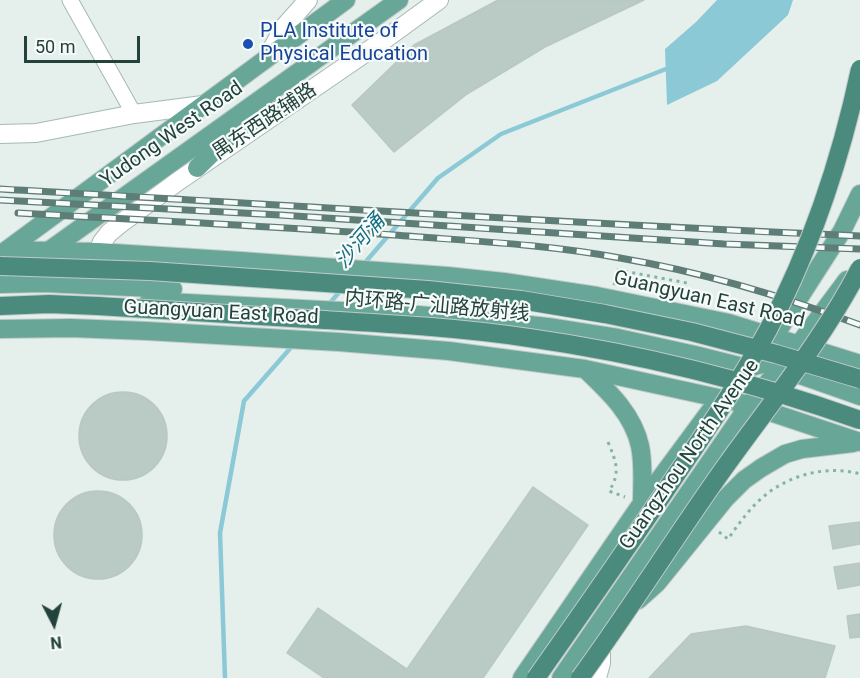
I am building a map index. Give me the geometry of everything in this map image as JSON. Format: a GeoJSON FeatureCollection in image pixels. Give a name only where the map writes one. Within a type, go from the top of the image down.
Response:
{"type":"FeatureCollection","features":[{"type":"Feature","properties":{"kind":"highway","name":"Guangzhou North Avenue"},"geometry":{"type":"LineString","coordinates":[[536,678],[704,435],[767,330],[798,265],[827,192],[860,69]]}},
{"type":"Feature","properties":{"kind":"highway","name":"内环路-广汕路放射线"},"geometry":{"type":"LineString","coordinates":[[2,257],[150,271],[428,290],[521,300],[595,312],[692,332],[776,354],[860,380]]}},
{"type":"Feature","properties":{"kind":"highway","name":"Guangzhou North Avenue"},"geometry":{"type":"LineString","coordinates":[[580,678],[717,478],[781,392],[860,268]]}},
{"type":"Feature","properties":{"kind":"highway","name":"内环路-广汕路放射线"},"geometry":{"type":"LineString","coordinates":[[0,306],[49,304],[98,306],[406,325],[527,338],[616,353],[722,377],[815,404],[860,420]]}},
{"type":"Feature","properties":{"kind":"main road","name":"Yudong West Road"},"geometry":{"type":"LineString","coordinates":[[0,284],[399,0]]}},
{"type":"Feature","properties":{"kind":"main road","name":"Yudong West Road"},"geometry":{"type":"LineString","coordinates":[[2,257],[266,58],[346,1]]}},
{"type":"Feature","properties":{"kind":"main road"},"geometry":{"type":"LineString","coordinates":[[346,1],[364,26]]}},
{"type":"Feature","properties":{"kind":"main road"},"geometry":{"type":"LineString","coordinates":[[316,23],[335,47]]}},
{"type":"Feature","properties":{"kind":"main road"},"geometry":{"type":"LineString","coordinates":[[197,168],[283,84]]}},
{"type":"Feature","properties":{"kind":"main road"},"geometry":{"type":"LineString","coordinates":[[186,152],[294,102]]}},
{"type":"Feature","properties":{"kind":"main road","name":"Guangzhou North Avenue"},"geometry":{"type":"LineString","coordinates":[[522,678],[642,504],[732,398],[765,386],[777,370],[860,194]]}},
{"type":"Feature","properties":{"kind":"main road","name":"Guangyuan East Road"},"geometry":{"type":"LineString","coordinates":[[2,257],[48,251],[98,252],[388,271],[504,282],[597,296],[729,323],[860,364]]}},
{"type":"Feature","properties":{"kind":"main road","name":"Guangzhou North Avenue"},"geometry":{"type":"LineString","coordinates":[[561,678],[602,619],[752,362],[789,343],[860,261]]}},
{"type":"Feature","properties":{"kind":"main road"},"geometry":{"type":"LineString","coordinates":[[0,284],[44,283],[223,298],[342,304],[482,307],[607,325],[730,353],[752,362]]}},
{"type":"Feature","properties":{"kind":"main road"},"geometry":{"type":"LineString","coordinates":[[0,297],[223,298]]}},
{"type":"Feature","properties":{"kind":"main road","name":"Guangyuan East Road"},"geometry":{"type":"LineString","coordinates":[[0,329],[71,328],[223,335],[450,351],[585,369],[732,398],[860,442]]}},
{"type":"Feature","properties":{"kind":"main road"},"geometry":{"type":"LineString","coordinates":[[585,369],[611,394],[632,424],[640,446],[642,504]]}},
{"type":"Feature","properties":{"kind":"main road"},"geometry":{"type":"LineString","coordinates":[[732,398],[760,374],[777,370],[803,376],[860,396]]}},
{"type":"Feature","properties":{"kind":"main road"},"geometry":{"type":"LineString","coordinates":[[765,386],[792,384],[860,406]]}},
{"type":"Feature","properties":{"kind":"main road"},"geometry":{"type":"LineString","coordinates":[[602,619],[641,598],[657,583],[725,499],[744,480],[761,468],[785,454],[802,449],[860,442]]}},
{"type":"Feature","properties":{"kind":"street"},"geometry":{"type":"LineString","coordinates":[[70,0],[134,114]]}},
{"type":"Feature","properties":{"kind":"street"},"geometry":{"type":"LineString","coordinates":[[266,58],[285,26],[308,0]]}},
{"type":"Feature","properties":{"kind":"street","name":"禺东西路辅路"},"geometry":{"type":"LineString","coordinates":[[98,252],[102,243],[120,224],[439,0]]}},
{"type":"Feature","properties":{"kind":"street"},"geometry":{"type":"LineString","coordinates":[[0,134],[36,133],[134,114],[203,105]]}},
{"type":"Feature","properties":{"kind":"street"},"geometry":{"type":"LineString","coordinates":[[597,678],[601,663],[602,619]]}},
{"type":"Feature","properties":{"kind":"path"},"geometry":{"type":"LineString","coordinates":[[618,270],[687,283]]}},
{"type":"Feature","properties":{"kind":"path"},"geometry":{"type":"LineString","coordinates":[[608,442],[616,462],[617,474],[609,491]]}},
{"type":"Feature","properties":{"kind":"path"},"geometry":{"type":"LineString","coordinates":[[728,539],[750,510],[767,493],[780,485],[827,470],[860,474]]}},
{"type":"Feature","properties":{"kind":"water"},"geometry":{"type":"Polygon","coordinates":[[[717,0],[793,0],[788,15],[717,81],[667,105],[665,49],[717,0]]]}},
{"type":"Feature","properties":{"kind":"building"},"geometry":{"type":"Polygon","coordinates":[[[498,0],[644,0],[545,47],[467,94],[394,152],[352,105],[414,45],[498,0]]]}},
{"type":"Feature","properties":{"kind":"building"},"geometry":{"type":"Polygon","coordinates":[[[123,392],[140,396],[154,405],[163,419],[167,436],[163,453],[154,467],[140,476],[123,480],[106,476],[92,467],[83,453],[79,436],[83,419],[92,405],[106,396],[123,392]]]}},
{"type":"Feature","properties":{"kind":"building"},"geometry":{"type":"Polygon","coordinates":[[[533,487],[588,525],[483,678],[324,678],[287,653],[318,608],[407,669],[533,487]]]}},
{"type":"Feature","properties":{"kind":"building"},"geometry":{"type":"Polygon","coordinates":[[[98,491],[115,495],[129,504],[138,518],[142,535],[138,552],[129,566],[115,575],[98,579],[81,575],[67,566],[58,552],[54,535],[58,518],[67,504],[81,495],[98,491]]]}},
{"type":"Feature","properties":{"kind":"building"},"geometry":{"type":"Polygon","coordinates":[[[860,522],[860,544],[833,549],[829,526],[860,522]]]}},
{"type":"Feature","properties":{"kind":"building"},"geometry":{"type":"Polygon","coordinates":[[[860,563],[860,585],[838,589],[834,567],[860,563]]]}},
{"type":"Feature","properties":{"kind":"building"},"geometry":{"type":"Polygon","coordinates":[[[860,614],[860,637],[850,638],[847,616],[860,614]]]}},
{"type":"Feature","properties":{"kind":"building"},"geometry":{"type":"Polygon","coordinates":[[[746,626],[835,646],[825,678],[649,678],[691,634],[746,626]]]}},
{"type":"Feature","properties":{"kind":"waterway","name":"沙河涌"},"geometry":{"type":"LineString","coordinates":[[362,266],[438,178],[501,134],[671,67]]}},
{"type":"Feature","properties":{"kind":"waterway","name":"沙河涌"},"geometry":{"type":"LineString","coordinates":[[329,304],[341,290]]}},
{"type":"Feature","properties":{"kind":"waterway","name":"沙河涌"},"geometry":{"type":"LineString","coordinates":[[225,678],[220,533],[244,401],[294,344]]}},
{"type":"Feature","properties":{"kind":"railway"},"geometry":{"type":"LineString","coordinates":[[0,189],[860,236]]}},
{"type":"Feature","properties":{"kind":"railway"},"geometry":{"type":"LineString","coordinates":[[0,200],[280,215],[724,244],[860,249]]}},
{"type":"Feature","properties":{"kind":"railway"},"geometry":{"type":"LineString","coordinates":[[18,213],[347,232],[564,249],[651,264],[711,278],[801,304],[860,325]]}},
{"type":"Feature","properties":{"kind":"place","name":"PLA Institute of Physical Education"},"geometry":{"type":"Point","coordinates":[248,44]}}]}
